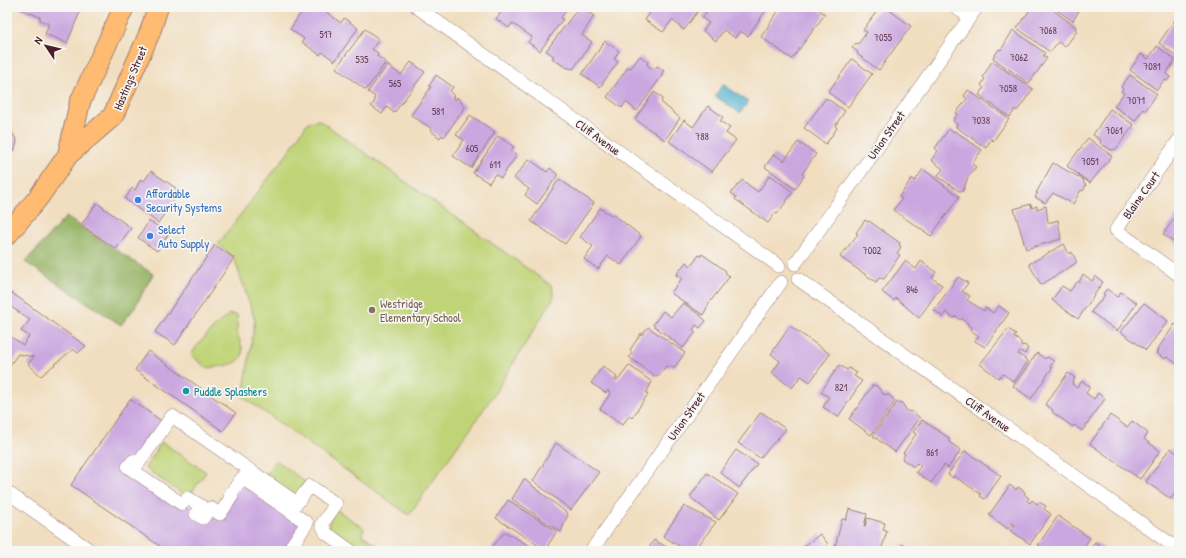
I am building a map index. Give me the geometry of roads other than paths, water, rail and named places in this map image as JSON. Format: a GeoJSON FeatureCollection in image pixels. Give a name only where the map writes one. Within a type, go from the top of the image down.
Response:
{"type":"FeatureCollection","features":[{"type":"Feature","properties":{"kind":"main road","name":"Hastings Street"},"geometry":{"type":"LineString","coordinates":[[68,155],[80,102],[124,7]]}},
{"type":"Feature","properties":{"kind":"main road","name":"Hastings Street"},"geometry":{"type":"LineString","coordinates":[[7,235],[38,198],[68,155],[113,116],[150,32],[158,7]]}},
{"type":"Feature","properties":{"kind":"street","name":"Cliff Avenue"},"geometry":{"type":"LineString","coordinates":[[417,7],[779,266]]}},
{"type":"Feature","properties":{"kind":"street"},"geometry":{"type":"LineString","coordinates":[[954,7],[974,12]]}},
{"type":"Feature","properties":{"kind":"street","name":"Union Street"},"geometry":{"type":"LineString","coordinates":[[795,264],[974,12]]}},
{"type":"Feature","properties":{"kind":"street","name":"Blaine Court"},"geometry":{"type":"LineString","coordinates":[[1179,140],[1116,230],[1179,275]]}},
{"type":"Feature","properties":{"kind":"street"},"geometry":{"type":"LineString","coordinates":[[785,262],[795,264],[798,269],[798,279],[789,284],[782,282],[777,276],[779,266],[785,262]]}},
{"type":"Feature","properties":{"kind":"street","name":"Cliff Avenue"},"geometry":{"type":"LineString","coordinates":[[798,279],[1175,549]]}},
{"type":"Feature","properties":{"kind":"street","name":"Union Street"},"geometry":{"type":"LineString","coordinates":[[592,551],[782,282]]}},
{"type":"Feature","properties":{"kind":"street"},"geometry":{"type":"LineString","coordinates":[[288,551],[308,523],[242,478],[230,495],[232,496],[220,514],[210,508],[203,518],[196,514],[201,506],[188,498],[182,504],[128,467],[133,460],[138,464],[172,416],[297,503],[310,486],[336,504],[322,524],[326,533],[351,551]]}},
{"type":"Feature","properties":{"kind":"street"},"geometry":{"type":"LineString","coordinates":[[7,492],[91,551]]}},
{"type":"Feature","properties":{"kind":"water"},"geometry":{"type":"Polygon","coordinates":[[[723,84],[748,102],[740,113],[715,96],[723,84]]]}},
{"type":"Feature","properties":{"kind":"place","name":"Affordable Security Systems"},"geometry":{"type":"Point","coordinates":[138,200]}},
{"type":"Feature","properties":{"kind":"place","name":"Select Auto Supply"},"geometry":{"type":"Point","coordinates":[150,236]}},
{"type":"Feature","properties":{"kind":"place","name":"Westridge Elementary School"},"geometry":{"type":"Point","coordinates":[372,310]}},
{"type":"Feature","properties":{"kind":"place","name":"Puddle Splashers"},"geometry":{"type":"Point","coordinates":[186,391]}}]}
